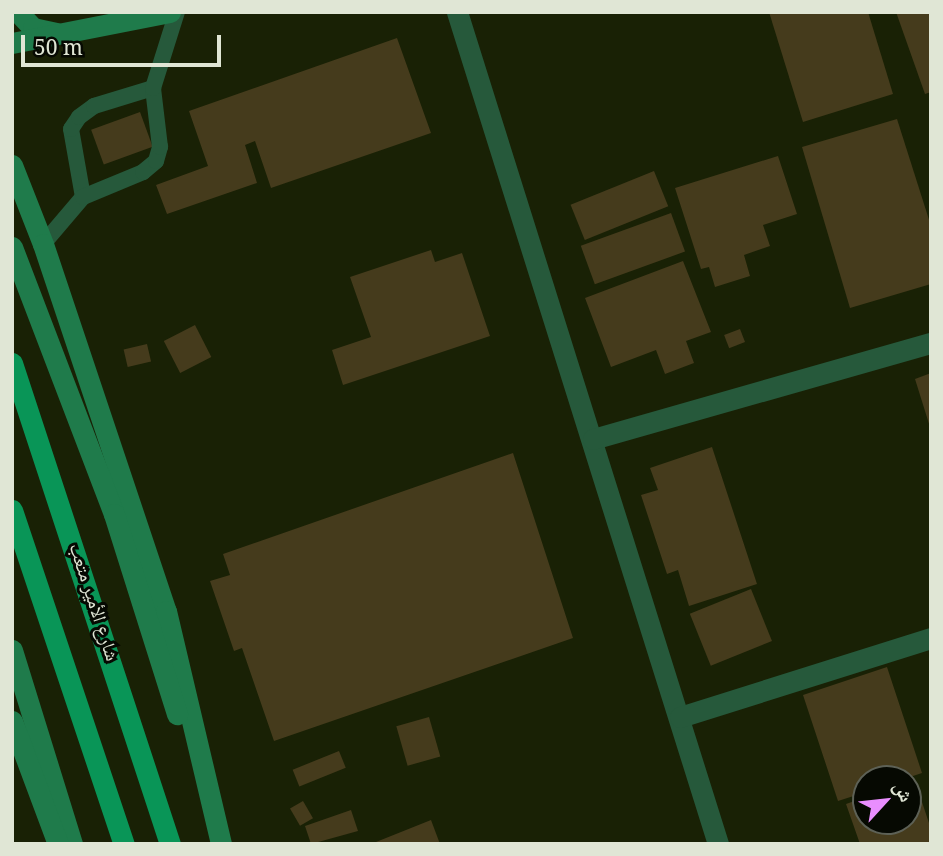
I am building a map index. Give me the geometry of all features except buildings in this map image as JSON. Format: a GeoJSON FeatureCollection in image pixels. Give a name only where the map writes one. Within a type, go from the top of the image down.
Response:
{"type":"FeatureCollection","features":[{"type":"Feature","properties":{"kind":"main road"},"geometry":{"type":"LineString","coordinates":[[18,12],[33,28],[65,34]]}},
{"type":"Feature","properties":{"kind":"main road"},"geometry":{"type":"LineString","coordinates":[[12,43],[170,12]]}},
{"type":"Feature","properties":{"kind":"main road"},"geometry":{"type":"LineString","coordinates":[[12,165],[43,244],[166,611],[220,844]]}},
{"type":"Feature","properties":{"kind":"main road"},"geometry":{"type":"LineString","coordinates":[[12,247],[114,514],[220,844]]}},
{"type":"Feature","properties":{"kind":"main road","name":"شارع الأمير متعب"},"geometry":{"type":"LineString","coordinates":[[12,363],[170,844]]}},
{"type":"Feature","properties":{"kind":"main road"},"geometry":{"type":"LineString","coordinates":[[12,510],[124,844]]}},
{"type":"Feature","properties":{"kind":"main road"},"geometry":{"type":"LineString","coordinates":[[12,650],[72,844]]}},
{"type":"Feature","properties":{"kind":"main road"},"geometry":{"type":"LineString","coordinates":[[12,721],[58,844]]}},
{"type":"Feature","properties":{"kind":"street"},"geometry":{"type":"LineString","coordinates":[[457,12],[718,844]]}},
{"type":"Feature","properties":{"kind":"street"},"geometry":{"type":"LineString","coordinates":[[593,439],[931,344]]}},
{"type":"Feature","properties":{"kind":"street"},"geometry":{"type":"LineString","coordinates":[[680,717],[931,638]]}},
{"type":"Feature","properties":{"kind":"lane"},"geometry":{"type":"LineString","coordinates":[[43,244],[83,197],[144,172],[156,161],[160,147],[153,88],[177,12]]}},
{"type":"Feature","properties":{"kind":"lane"},"geometry":{"type":"LineString","coordinates":[[83,197],[71,129],[79,117],[94,106],[153,88]]}}]}
